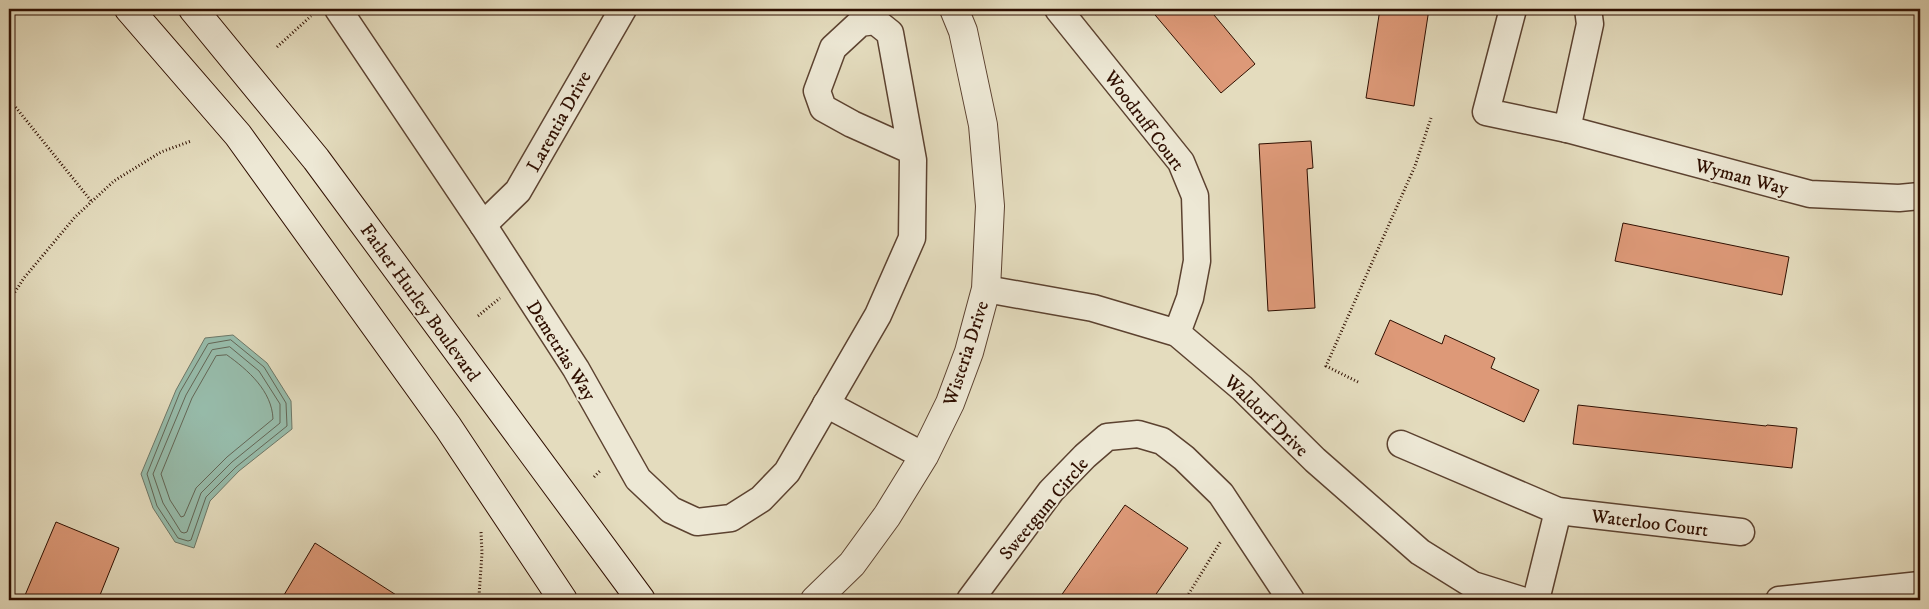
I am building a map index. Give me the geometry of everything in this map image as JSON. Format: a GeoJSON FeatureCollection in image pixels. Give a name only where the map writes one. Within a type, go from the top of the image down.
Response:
{"type":"FeatureCollection","features":[{"type":"Feature","properties":{"kind":"main road"},"geometry":{"type":"LineString","coordinates":[[129,9],[238,135],[448,427],[563,600]]}},
{"type":"Feature","properties":{"kind":"main road","name":"Father Hurley Boulevard"},"geometry":{"type":"LineString","coordinates":[[193,9],[316,159],[641,600]]}},
{"type":"Feature","properties":{"kind":"main road","name":"Wisteria Drive"},"geometry":{"type":"LineString","coordinates":[[815,600],[852,564],[887,516],[924,456],[950,403],[969,352],[986,289],[990,206],[983,125],[963,31],[954,9]]}},
{"type":"Feature","properties":{"kind":"street","name":"Demetrias Way"},"geometry":{"type":"LineString","coordinates":[[338,9],[483,225],[576,369],[638,479],[671,510],[697,522],[731,518],[761,500],[787,472],[878,315],[912,238],[913,160],[890,32],[875,20],[860,23],[832,48],[817,91],[823,108],[852,124],[910,150]]}},
{"type":"Feature","properties":{"kind":"street","name":"Larentia Drive"},"geometry":{"type":"LineString","coordinates":[[483,225],[518,191],[623,9]]}},
{"type":"Feature","properties":{"kind":"street","name":"Woodruff Court"},"geometry":{"type":"LineString","coordinates":[[1058,9],[1181,162],[1195,196],[1197,261],[1190,298],[1177,333]]}},
{"type":"Feature","properties":{"kind":"street","name":"Wyman Way"},"geometry":{"type":"LineString","coordinates":[[1513,9],[1486,112],[1567,129],[1810,194],[1898,198],[1920,196]]}},
{"type":"Feature","properties":{"kind":"street"},"geometry":{"type":"LineString","coordinates":[[1567,129],[1590,24],[1588,9]]}},
{"type":"Feature","properties":{"kind":"street","name":"Waldorf Drive"},"geometry":{"type":"LineString","coordinates":[[986,289],[1092,308],[1177,333],[1242,388],[1314,460],[1420,552],[1473,585],[1521,600]]}},
{"type":"Feature","properties":{"kind":"street"},"geometry":{"type":"LineString","coordinates":[[826,404],[924,456]]}},
{"type":"Feature","properties":{"kind":"street","name":"Sweetgum Circle"},"geometry":{"type":"LineString","coordinates":[[970,600],[1051,491],[1084,456],[1108,437],[1138,434],[1162,442],[1184,458],[1221,494],[1291,600]]}},
{"type":"Feature","properties":{"kind":"street","name":"Waterloo Court"},"geometry":{"type":"LineString","coordinates":[[1401,444],[1558,511],[1741,532]]}},
{"type":"Feature","properties":{"kind":"street"},"geometry":{"type":"LineString","coordinates":[[1536,600],[1558,511]]}},
{"type":"Feature","properties":{"kind":"street"},"geometry":{"type":"LineString","coordinates":[[1779,600],[1920,585]]}},
{"type":"Feature","properties":{"kind":"path"},"geometry":{"type":"LineString","coordinates":[[277,47],[312,15]]}},
{"type":"Feature","properties":{"kind":"path"},"geometry":{"type":"LineString","coordinates":[[9,99],[92,202]]}},
{"type":"Feature","properties":{"kind":"path"},"geometry":{"type":"LineString","coordinates":[[1358,382],[1326,366],[1415,166],[1431,118]]}},
{"type":"Feature","properties":{"kind":"path"},"geometry":{"type":"LineString","coordinates":[[9,301],[24,278],[75,218],[114,181],[161,152],[191,141]]}},
{"type":"Feature","properties":{"kind":"path"},"geometry":{"type":"LineString","coordinates":[[9,307],[11,340],[9,385]]}},
{"type":"Feature","properties":{"kind":"path"},"geometry":{"type":"LineString","coordinates":[[1185,600],[1235,516]]}},
{"type":"Feature","properties":{"kind":"path"},"geometry":{"type":"LineString","coordinates":[[479,596],[482,553],[481,532]]}},
{"type":"Feature","properties":{"kind":"water"},"geometry":{"type":"Polygon","coordinates":[[[233,335],[267,363],[291,401],[292,429],[239,471],[210,501],[194,548],[175,542],[153,508],[141,474],[176,390],[205,338],[233,335]]]}},
{"type":"Feature","properties":{"kind":"building"},"geometry":{"type":"Polygon","coordinates":[[[1150,9],[1209,9],[1255,64],[1221,93],[1150,9]]]}},
{"type":"Feature","properties":{"kind":"building"},"geometry":{"type":"Polygon","coordinates":[[[1380,9],[1429,9],[1414,106],[1366,98],[1380,9]]]}},
{"type":"Feature","properties":{"kind":"building"},"geometry":{"type":"Polygon","coordinates":[[[1311,141],[1313,168],[1307,169],[1315,308],[1268,311],[1259,144],[1311,141]]]}},
{"type":"Feature","properties":{"kind":"building"},"geometry":{"type":"Polygon","coordinates":[[[1623,223],[1789,257],[1782,295],[1615,261],[1623,223]]]}},
{"type":"Feature","properties":{"kind":"building"},"geometry":{"type":"Polygon","coordinates":[[[1390,320],[1442,344],[1445,335],[1495,358],[1491,368],[1539,390],[1524,422],[1375,354],[1390,320]]]}},
{"type":"Feature","properties":{"kind":"building"},"geometry":{"type":"Polygon","coordinates":[[[1578,405],[1797,428],[1792,468],[1573,444],[1578,405]]]}},
{"type":"Feature","properties":{"kind":"building"},"geometry":{"type":"Polygon","coordinates":[[[1125,505],[1188,548],[1152,600],[1058,600],[1125,505]]]}},
{"type":"Feature","properties":{"kind":"building"},"geometry":{"type":"Polygon","coordinates":[[[56,522],[119,548],[98,600],[23,600],[56,522]]]}},
{"type":"Feature","properties":{"kind":"building"},"geometry":{"type":"Polygon","coordinates":[[[315,543],[404,600],[281,600],[315,543]]]}}]}
